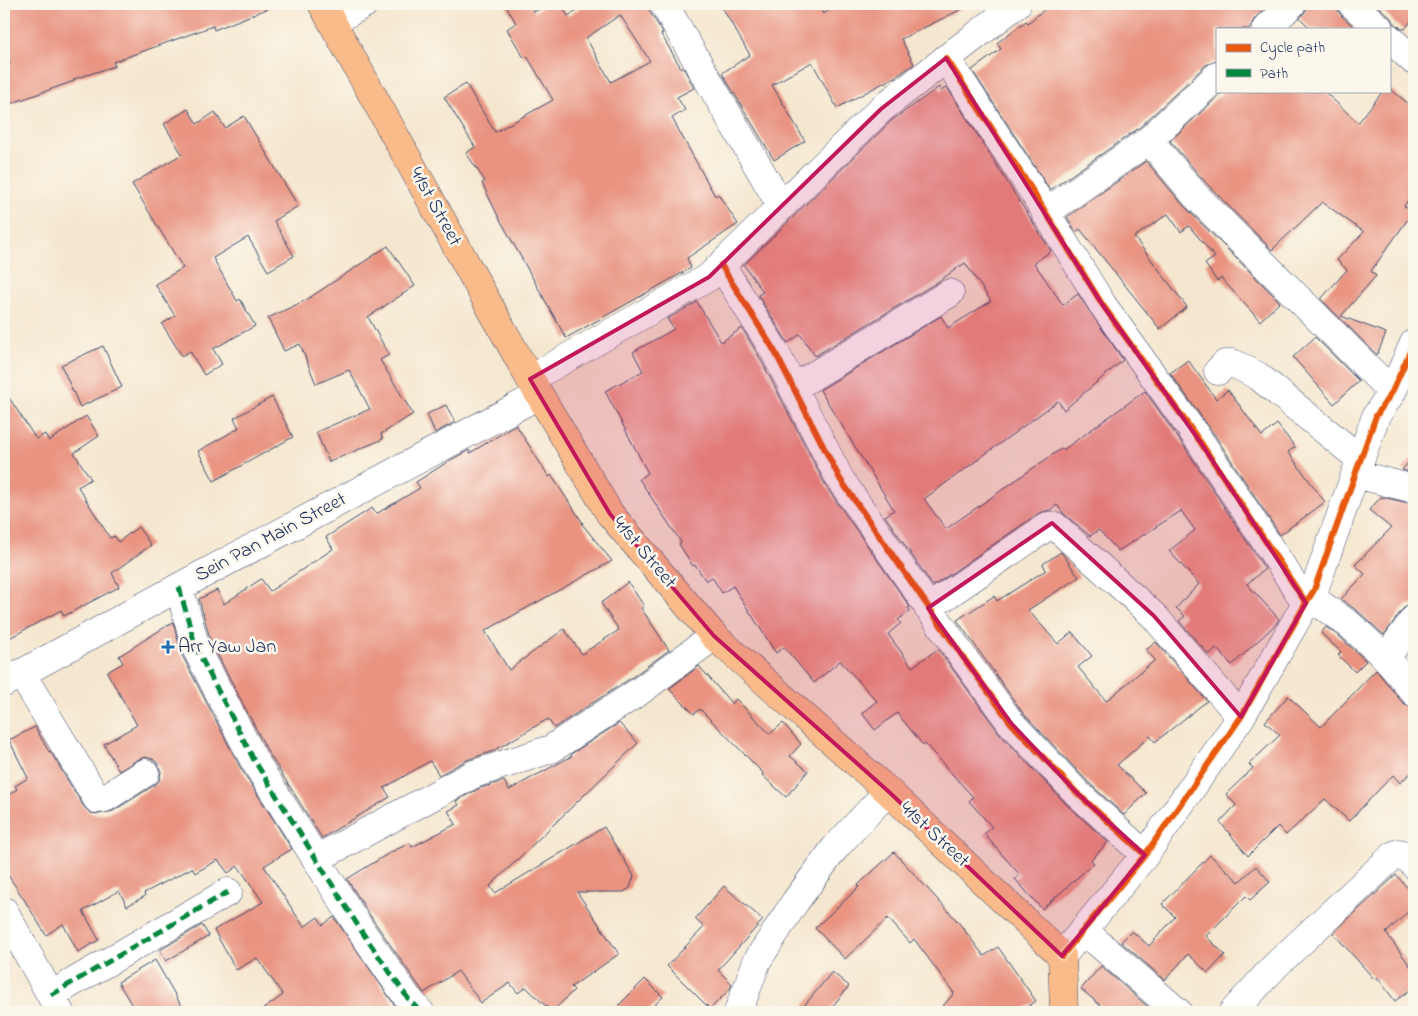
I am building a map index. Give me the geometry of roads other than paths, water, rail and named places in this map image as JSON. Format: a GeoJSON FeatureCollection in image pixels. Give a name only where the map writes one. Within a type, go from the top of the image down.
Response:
{"type":"FeatureCollection","features":[{"type":"Feature","properties":{"kind":"main road","name":"41st Street"},"geometry":{"type":"LineString","coordinates":[[327,13],[535,387],[610,514],[714,636],[888,791],[1062,956]]}},
{"type":"Feature","properties":{"kind":"main road"},"geometry":{"type":"LineString","coordinates":[[1062,956],[1064,1012]]}},
{"type":"Feature","properties":{"kind":"street"},"geometry":{"type":"LineString","coordinates":[[327,13],[364,4]]}},
{"type":"Feature","properties":{"kind":"street"},"geometry":{"type":"LineString","coordinates":[[664,4],[781,206]]}},
{"type":"Feature","properties":{"kind":"street","name":"Sein Pan Main Street"},"geometry":{"type":"LineString","coordinates":[[13,678],[535,387],[709,277],[881,109],[1017,4]]}},
{"type":"Feature","properties":{"kind":"street"},"geometry":{"type":"LineString","coordinates":[[1267,28],[1292,4]]}},
{"type":"Feature","properties":{"kind":"street"},"geometry":{"type":"LineString","coordinates":[[1352,4],[1379,28]]}},
{"type":"Feature","properties":{"kind":"street"},"geometry":{"type":"LineString","coordinates":[[1390,39],[1414,61]]}},
{"type":"Feature","properties":{"kind":"street"},"geometry":{"type":"LineString","coordinates":[[946,58],[1032,190],[1102,304],[1201,443],[1308,600],[1350,625],[1386,658],[1414,692]]}},
{"type":"Feature","properties":{"kind":"street"},"geometry":{"type":"LineString","coordinates":[[1045,213],[1149,140],[1216,77]]}},
{"type":"Feature","properties":{"kind":"street"},"geometry":{"type":"LineString","coordinates":[[1149,140],[1195,195],[1392,392]]}},
{"type":"Feature","properties":{"kind":"street"},"geometry":{"type":"LineString","coordinates":[[721,265],[774,350],[840,479],[928,608],[1011,722],[1077,792],[1145,855]]}},
{"type":"Feature","properties":{"kind":"street"},"geometry":{"type":"LineString","coordinates":[[793,388],[950,293]]}},
{"type":"Feature","properties":{"kind":"street"},"geometry":{"type":"LineString","coordinates":[[1062,956],[1145,855],[1241,717],[1308,600],[1379,410],[1392,392],[1414,343]]}},
{"type":"Feature","properties":{"kind":"street"},"geometry":{"type":"LineString","coordinates":[[1218,371],[1225,364],[1233,363],[1258,376],[1358,466],[1414,489]]}},
{"type":"Feature","properties":{"kind":"street"},"geometry":{"type":"LineString","coordinates":[[928,608],[1052,525],[1154,616],[1241,717]]}},
{"type":"Feature","properties":{"kind":"street"},"geometry":{"type":"LineString","coordinates":[[179,586],[196,648],[254,760],[360,929],[406,997],[420,1012]]}},
{"type":"Feature","properties":{"kind":"street"},"geometry":{"type":"LineString","coordinates":[[1386,658],[1414,619]]}},
{"type":"Feature","properties":{"kind":"street"},"geometry":{"type":"LineString","coordinates":[[316,859],[474,774],[551,749],[640,691],[714,636]]}},
{"type":"Feature","properties":{"kind":"street"},"geometry":{"type":"LineString","coordinates":[[13,678],[97,799],[105,798],[145,772]]}},
{"type":"Feature","properties":{"kind":"street"},"geometry":{"type":"LineString","coordinates":[[738,1012],[757,961],[795,902],[835,848],[888,791]]}},
{"type":"Feature","properties":{"kind":"street"},"geometry":{"type":"LineString","coordinates":[[1233,1012],[1275,966],[1394,855],[1399,852],[1406,855],[1414,864]]}},
{"type":"Feature","properties":{"kind":"street"},"geometry":{"type":"LineString","coordinates":[[4,911],[56,1004],[228,892]]}},
{"type":"Feature","properties":{"kind":"street"},"geometry":{"type":"LineString","coordinates":[[1083,930],[1178,1012]]}},
{"type":"Feature","properties":{"kind":"place","name":"Arr Yaw Jan"},"geometry":{"type":"Point","coordinates":[168,647]}}]}
